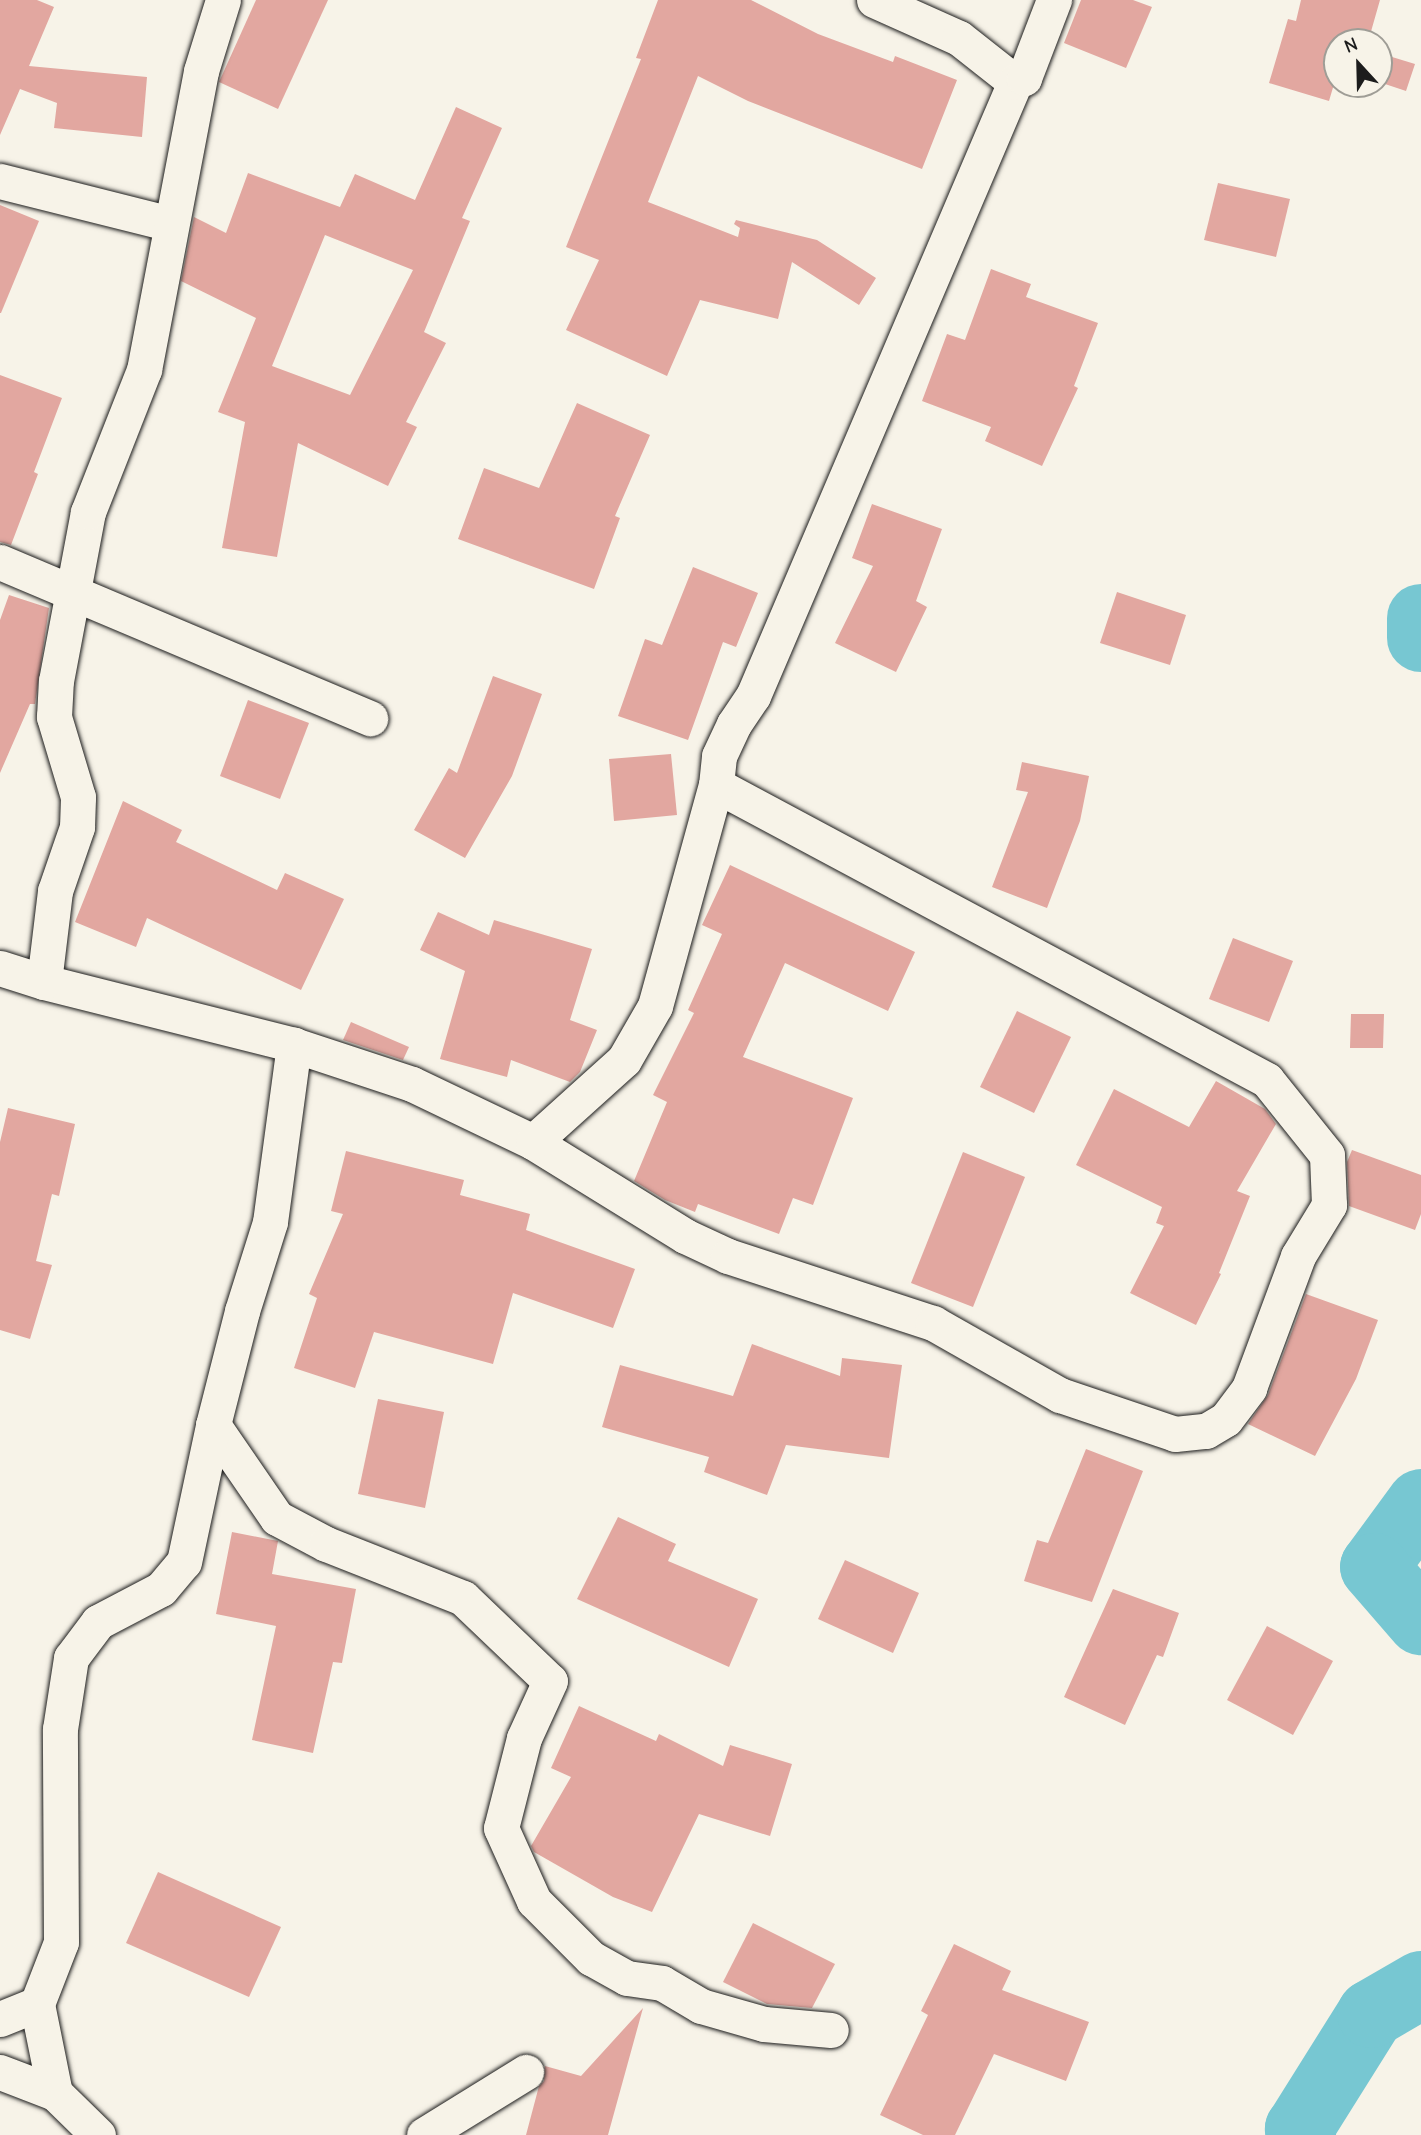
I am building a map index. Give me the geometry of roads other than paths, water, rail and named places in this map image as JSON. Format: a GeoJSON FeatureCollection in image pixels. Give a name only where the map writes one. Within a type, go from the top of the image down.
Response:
{"type":"FeatureCollection","features":[{"type":"Feature","properties":{"kind":"street"},"geometry":{"type":"LineString","coordinates":[[44,982],[55,891],[77,827],[78,797],[54,717],[56,681],[88,512],[144,370],[201,71],[223,0]]}},
{"type":"Feature","properties":{"kind":"street"},"geometry":{"type":"LineString","coordinates":[[874,0],[959,38],[1015,82]]}},
{"type":"Feature","properties":{"kind":"street"},"geometry":{"type":"LineString","coordinates":[[533,1142],[624,1060],[655,1006],[716,785],[719,756],[734,724],[753,696],[1015,82],[1024,78],[1054,0]]}},
{"type":"Feature","properties":{"kind":"street"},"geometry":{"type":"LineString","coordinates":[[0,181],[171,224]]}},
{"type":"Feature","properties":{"kind":"street"},"geometry":{"type":"LineString","coordinates":[[0,562],[370,718]]}},
{"type":"Feature","properties":{"kind":"street"},"geometry":{"type":"LineString","coordinates":[[0,968],[44,982],[294,1045],[412,1084],[533,1142],[685,1236],[717,1251],[933,1323],[1060,1395],[1175,1434],[1206,1431],[1226,1419],[1249,1388],[1298,1256],[1329,1205],[1327,1155],[1267,1080],[716,785]]}},
{"type":"Feature","properties":{"kind":"street"},"geometry":{"type":"LineString","coordinates":[[55,2092],[37,2004],[61,1942],[60,1729],[71,1658],[98,1622],[161,1589],[184,1562],[213,1425],[242,1311],[271,1222],[294,1045]]}},
{"type":"Feature","properties":{"kind":"street"},"geometry":{"type":"LineString","coordinates":[[213,1425],[277,1518],[326,1544],[463,1598],[550,1681],[524,1738],[501,1828],[534,1902],[591,1958],[628,1978],[662,1983],[701,2006],[764,2024],[831,2029]]}},
{"type":"Feature","properties":{"kind":"street"},"geometry":{"type":"LineString","coordinates":[[0,2019],[37,2004]]}},
{"type":"Feature","properties":{"kind":"street"},"geometry":{"type":"LineString","coordinates":[[424,2135],[526,2071]]}},
{"type":"Feature","properties":{"kind":"street"},"geometry":{"type":"LineString","coordinates":[[0,2072],[55,2092],[98,2135]]}},
{"type":"Feature","properties":{"kind":"waterway"},"geometry":{"type":"LineString","coordinates":[[1421,618],[1421,638]]}},
{"type":"Feature","properties":{"kind":"waterway"},"geometry":{"type":"LineString","coordinates":[[1421,1503],[1374,1567],[1421,1621]]}},
{"type":"Feature","properties":{"kind":"waterway"},"geometry":{"type":"LineString","coordinates":[[1302,2135],[1299,2129],[1371,2014],[1421,1985]]}}]}
